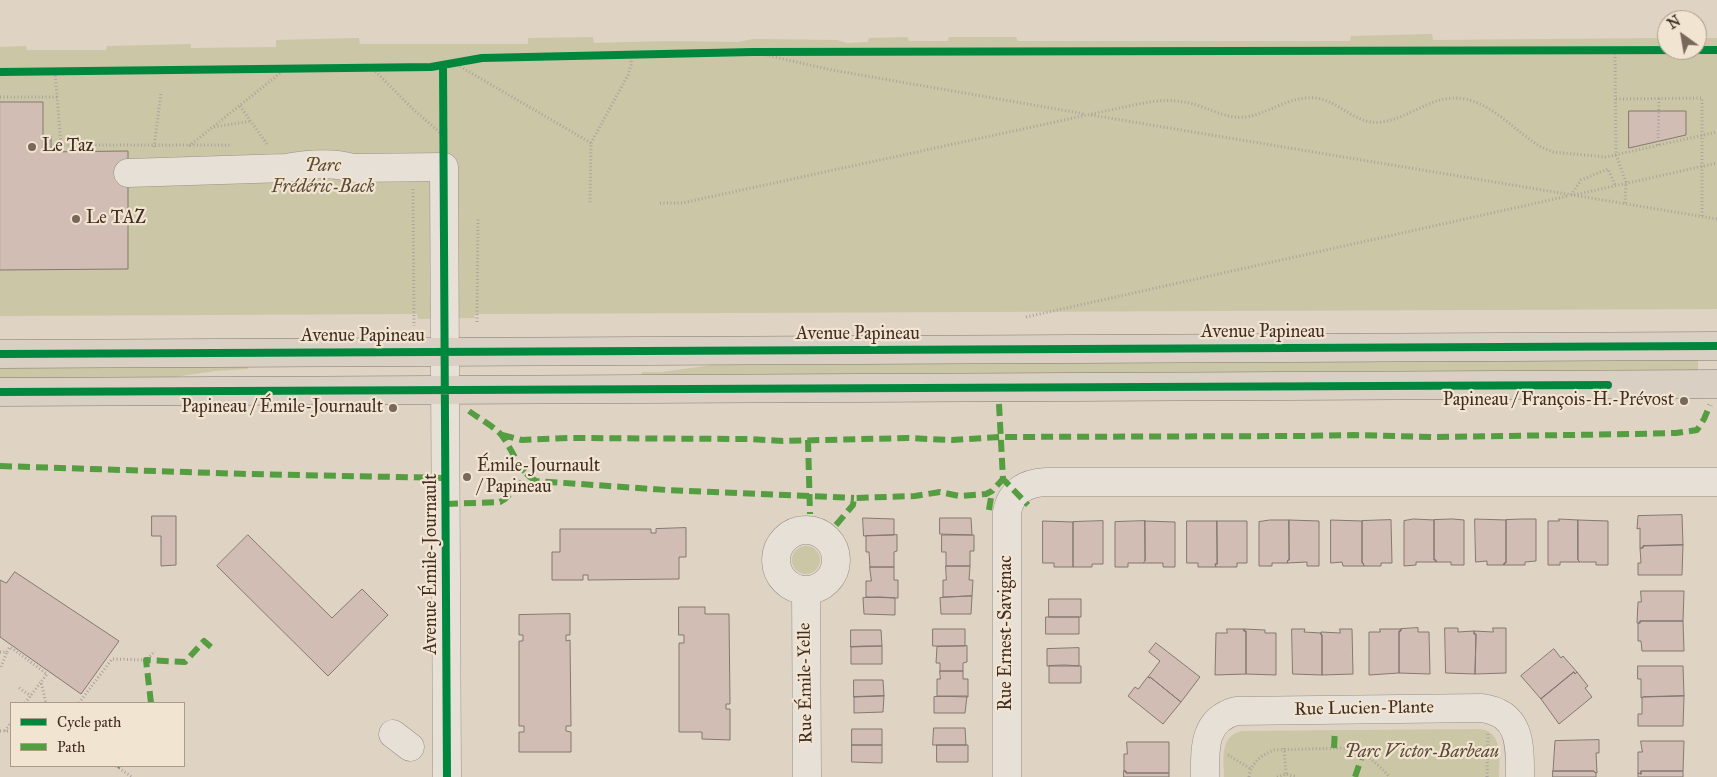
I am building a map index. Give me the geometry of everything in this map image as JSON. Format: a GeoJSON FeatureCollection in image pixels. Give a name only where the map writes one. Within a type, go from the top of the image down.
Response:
{"type":"FeatureCollection","features":[{"type":"Feature","properties":{"kind":"main road","name":"Avenue Papineau"},"geometry":{"type":"LineString","coordinates":[[0,354],[1717,346]]}},
{"type":"Feature","properties":{"kind":"main road"},"geometry":{"type":"LineString","coordinates":[[0,392],[1717,384]]}},
{"type":"Feature","properties":{"kind":"street"},"geometry":{"type":"LineString","coordinates":[[128,173],[286,168],[300,165],[343,165],[353,168],[444,167]]}},
{"type":"Feature","properties":{"kind":"street","name":"Avenue Émile-Journault"},"geometry":{"type":"LineString","coordinates":[[444,167],[448,777]]}},
{"type":"Feature","properties":{"kind":"street","name":"Rue Ernest-Savignac"},"geometry":{"type":"LineString","coordinates":[[1007,777],[1007,516],[1008,505],[1016,492],[1027,485],[1046,482],[1717,482]]}},
{"type":"Feature","properties":{"kind":"street","name":"Rue Émile-Yelle"},"geometry":{"type":"LineString","coordinates":[[806,590],[807,777]]}},
{"type":"Feature","properties":{"kind":"street","name":"Rue Lucien-Plante"},"geometry":{"type":"LineString","coordinates":[[1205,777],[1205,747],[1208,735],[1219,720],[1236,712],[1481,708],[1499,712],[1513,725],[1520,748],[1520,777]]}},
{"type":"Feature","properties":{"kind":"path"},"geometry":{"type":"LineString","coordinates":[[1605,50],[1624,50]]}},
{"type":"Feature","properties":{"kind":"path"},"geometry":{"type":"LineString","coordinates":[[1615,50],[1616,155],[1626,182],[1625,205]]}},
{"type":"Feature","properties":{"kind":"path"},"geometry":{"type":"LineString","coordinates":[[742,52],[787,52]]}},
{"type":"Feature","properties":{"kind":"path"},"geometry":{"type":"LineString","coordinates":[[752,52],[832,70],[1088,115],[1717,219]]}},
{"type":"Feature","properties":{"kind":"path"},"geometry":{"type":"LineString","coordinates":[[623,54],[642,54]]}},
{"type":"Feature","properties":{"kind":"path"},"geometry":{"type":"LineString","coordinates":[[590,203],[591,143],[628,74],[632,54]]}},
{"type":"Feature","properties":{"kind":"path"},"geometry":{"type":"LineString","coordinates":[[443,65],[464,61]]}},
{"type":"Feature","properties":{"kind":"path"},"geometry":{"type":"LineString","coordinates":[[454,63],[591,143]]}},
{"type":"Feature","properties":{"kind":"path"},"geometry":{"type":"LineString","coordinates":[[363,69],[383,68]]}},
{"type":"Feature","properties":{"kind":"path"},"geometry":{"type":"LineString","coordinates":[[373,69],[414,110],[444,136]]}},
{"type":"Feature","properties":{"kind":"path"},"geometry":{"type":"LineString","coordinates":[[274,70],[294,70]]}},
{"type":"Feature","properties":{"kind":"path"},"geometry":{"type":"LineString","coordinates":[[189,146],[284,70]]}},
{"type":"Feature","properties":{"kind":"path"},"geometry":{"type":"LineString","coordinates":[[46,72],[65,72]]}},
{"type":"Feature","properties":{"kind":"path"},"geometry":{"type":"LineString","coordinates":[[55,72],[60,145]]}},
{"type":"Feature","properties":{"kind":"path"},"geometry":{"type":"LineString","coordinates":[[154,145],[161,93]]}},
{"type":"Feature","properties":{"kind":"path"},"geometry":{"type":"LineString","coordinates":[[0,97],[57,97]]}},
{"type":"Feature","properties":{"kind":"path"},"geometry":{"type":"LineString","coordinates":[[660,203],[682,203],[1088,115],[1173,100],[1194,104],[1229,116],[1246,117],[1290,102],[1310,98],[1326,101],[1364,122],[1382,122],[1453,97],[1484,107],[1506,121],[1529,140],[1553,152],[1606,157],[1717,132]]}},
{"type":"Feature","properties":{"kind":"path"},"geometry":{"type":"LineString","coordinates":[[1658,145],[1659,98]]}},
{"type":"Feature","properties":{"kind":"path"},"geometry":{"type":"LineString","coordinates":[[1616,99],[1702,98],[1702,217]]}},
{"type":"Feature","properties":{"kind":"path"},"geometry":{"type":"LineString","coordinates":[[240,106],[268,144]]}},
{"type":"Feature","properties":{"kind":"path"},"geometry":{"type":"LineString","coordinates":[[213,127],[251,121]]}},
{"type":"Feature","properties":{"kind":"path"},"geometry":{"type":"LineString","coordinates":[[444,127],[444,167]]}},
{"type":"Feature","properties":{"kind":"path"},"geometry":{"type":"LineString","coordinates":[[85,139],[85,145]]}},
{"type":"Feature","properties":{"kind":"path"},"geometry":{"type":"LineString","coordinates":[[258,144],[273,144]]}},
{"type":"Feature","properties":{"kind":"path"},"geometry":{"type":"LineString","coordinates":[[43,146],[238,145]]}},
{"type":"Feature","properties":{"kind":"path"},"geometry":{"type":"LineString","coordinates":[[1026,317],[1717,163]]}},
{"type":"Feature","properties":{"kind":"path"},"geometry":{"type":"LineString","coordinates":[[1571,195],[1581,180],[1608,169],[1615,185]]}},
{"type":"Feature","properties":{"kind":"path"},"geometry":{"type":"LineString","coordinates":[[413,180],[414,326]]}},
{"type":"Feature","properties":{"kind":"path"},"geometry":{"type":"LineString","coordinates":[[477,322],[478,218]]}},
{"type":"Feature","properties":{"kind":"path"},"geometry":{"type":"LineString","coordinates":[[1,667],[10,647],[47,674],[26,702]]}},
{"type":"Feature","properties":{"kind":"path"},"geometry":{"type":"LineString","coordinates":[[81,702],[112,659],[146,660],[155,651]]}},
{"type":"Feature","properties":{"kind":"path"},"geometry":{"type":"LineString","coordinates":[[0,652],[7,652]]}},
{"type":"Feature","properties":{"kind":"path"},"geometry":{"type":"LineString","coordinates":[[41,682],[46,702]]}},
{"type":"Feature","properties":{"kind":"path"},"geometry":{"type":"LineString","coordinates":[[19,688],[30,696]]}},
{"type":"Feature","properties":{"kind":"path"},"geometry":{"type":"LineString","coordinates":[[5,731],[10,724]]}},
{"type":"Feature","properties":{"kind":"path"},"geometry":{"type":"LineString","coordinates":[[0,731],[10,731]]}},
{"type":"Feature","properties":{"kind":"path"},"geometry":{"type":"LineString","coordinates":[[1487,777],[1488,731]]}},
{"type":"Feature","properties":{"kind":"path"},"geometry":{"type":"LineString","coordinates":[[1284,748],[1286,774]]}},
{"type":"Feature","properties":{"kind":"path"},"geometry":{"type":"LineString","coordinates":[[1248,777],[1256,760],[1267,753],[1284,748],[1352,749],[1365,754],[1390,777]]}},
{"type":"Feature","properties":{"kind":"path"},"geometry":{"type":"LineString","coordinates":[[1224,753],[1251,769]]}},
{"type":"Feature","properties":{"kind":"path"},"geometry":{"type":"LineString","coordinates":[[117,767],[132,777]]}},
{"type":"Feature","properties":{"kind":"path"},"geometry":{"type":"LineString","coordinates":[[1278,777],[1286,774],[1296,777]]}},
{"type":"Feature","properties":{"kind":"green space","name":"Parc Frédéric-Back"},"geometry":{"type":"Polygon","coordinates":[[[1432,34],[1433,40],[1657,38],[1657,60],[1707,60],[1707,38],[1717,38],[1717,309],[477,314],[474,315],[475,318],[418,319],[417,314],[0,316],[0,47],[26,46],[27,50],[106,50],[107,46],[191,44],[191,48],[276,47],[276,40],[359,38],[360,44],[528,44],[528,38],[593,37],[594,43],[738,42],[753,39],[837,40],[847,43],[868,42],[869,38],[907,37],[909,41],[948,41],[949,37],[1016,37],[1018,41],[1350,41],[1351,36],[1432,34]]]}},
{"type":"Feature","properties":{"kind":"green space"},"geometry":{"type":"Polygon","coordinates":[[[1698,359],[1698,371],[641,376],[642,372],[662,372],[720,364],[1698,359]]]}},
{"type":"Feature","properties":{"kind":"green space"},"geometry":{"type":"Polygon","coordinates":[[[249,366],[248,369],[215,371],[174,377],[0,379],[0,367],[249,366]]]}},
{"type":"Feature","properties":{"kind":"green space"},"geometry":{"type":"Polygon","coordinates":[[[806,546],[816,550],[820,560],[816,570],[806,574],[796,570],[792,560],[796,550],[806,546]]]}},
{"type":"Feature","properties":{"kind":"green space","name":"Parc Victor-Barbeau"},"geometry":{"type":"Polygon","coordinates":[[[1478,729],[1492,734],[1496,740],[1499,754],[1499,777],[1224,777],[1224,749],[1226,743],[1229,738],[1242,731],[1478,729]]]}},
{"type":"Feature","properties":{"kind":"building"},"geometry":{"type":"Polygon","coordinates":[[[0,102],[43,102],[43,152],[128,151],[128,269],[0,270],[0,102]]]}},
{"type":"Feature","properties":{"kind":"building"},"geometry":{"type":"Polygon","coordinates":[[[1629,111],[1686,111],[1686,135],[1629,148],[1629,111]]]}},
{"type":"Feature","properties":{"kind":"building"},"geometry":{"type":"Polygon","coordinates":[[[43,136],[51,136],[51,150],[43,150],[43,136]]]}},
{"type":"Feature","properties":{"kind":"building"},"geometry":{"type":"Polygon","coordinates":[[[1682,515],[1683,545],[1643,546],[1643,548],[1640,548],[1640,528],[1637,529],[1638,516],[1682,515]]]}},
{"type":"Feature","properties":{"kind":"building"},"geometry":{"type":"Polygon","coordinates":[[[152,516],[176,516],[176,565],[161,566],[161,536],[152,536],[152,516]]]}},
{"type":"Feature","properties":{"kind":"building"},"geometry":{"type":"Polygon","coordinates":[[[863,518],[894,519],[894,535],[864,536],[863,518]]]}},
{"type":"Feature","properties":{"kind":"building"},"geometry":{"type":"Polygon","coordinates":[[[940,518],[971,518],[972,535],[940,534],[940,518]]]}},
{"type":"Feature","properties":{"kind":"building"},"geometry":{"type":"Polygon","coordinates":[[[1414,519],[1434,520],[1434,560],[1436,562],[1416,562],[1416,565],[1404,566],[1404,521],[1414,519]]]}},
{"type":"Feature","properties":{"kind":"building"},"geometry":{"type":"Polygon","coordinates":[[[1475,519],[1506,520],[1506,563],[1504,565],[1487,565],[1487,561],[1476,562],[1475,519]]]}},
{"type":"Feature","properties":{"kind":"building"},"geometry":{"type":"Polygon","coordinates":[[[1536,519],[1536,561],[1525,562],[1525,565],[1504,565],[1506,563],[1506,520],[1536,519]]]}},
{"type":"Feature","properties":{"kind":"building"},"geometry":{"type":"Polygon","coordinates":[[[1559,519],[1578,520],[1578,560],[1580,562],[1560,562],[1560,565],[1548,565],[1548,521],[1559,521],[1559,519]]]}},
{"type":"Feature","properties":{"kind":"building"},"geometry":{"type":"Polygon","coordinates":[[[1289,520],[1289,560],[1287,563],[1272,563],[1272,566],[1259,566],[1259,522],[1289,520]]]}},
{"type":"Feature","properties":{"kind":"building"},"geometry":{"type":"Polygon","coordinates":[[[1289,520],[1319,521],[1319,566],[1307,566],[1307,562],[1287,563],[1289,560],[1289,520]]]}},
{"type":"Feature","properties":{"kind":"building"},"geometry":{"type":"Polygon","coordinates":[[[1331,520],[1362,521],[1362,563],[1364,566],[1343,566],[1342,562],[1331,563],[1331,520]]]}},
{"type":"Feature","properties":{"kind":"building"},"geometry":{"type":"Polygon","coordinates":[[[1391,520],[1392,563],[1381,563],[1381,566],[1364,566],[1362,563],[1362,521],[1391,520]]]}},
{"type":"Feature","properties":{"kind":"building"},"geometry":{"type":"Polygon","coordinates":[[[1434,520],[1464,520],[1464,565],[1451,565],[1451,562],[1436,562],[1434,560],[1434,520]]]}},
{"type":"Feature","properties":{"kind":"building"},"geometry":{"type":"Polygon","coordinates":[[[1578,520],[1608,521],[1608,565],[1596,565],[1596,562],[1580,562],[1578,560],[1578,520]]]}},
{"type":"Feature","properties":{"kind":"building"},"geometry":{"type":"Polygon","coordinates":[[[1043,521],[1073,522],[1073,567],[1054,567],[1054,563],[1043,563],[1043,521]]]}},
{"type":"Feature","properties":{"kind":"building"},"geometry":{"type":"Polygon","coordinates":[[[1103,521],[1103,564],[1092,564],[1092,567],[1073,567],[1073,522],[1103,521]]]}},
{"type":"Feature","properties":{"kind":"building"},"geometry":{"type":"Polygon","coordinates":[[[1145,521],[1145,561],[1143,563],[1128,563],[1128,567],[1115,567],[1115,522],[1145,521]]]}},
{"type":"Feature","properties":{"kind":"building"},"geometry":{"type":"Polygon","coordinates":[[[1145,521],[1175,522],[1175,567],[1163,567],[1163,563],[1143,563],[1145,561],[1145,521]]]}},
{"type":"Feature","properties":{"kind":"building"},"geometry":{"type":"Polygon","coordinates":[[[1187,521],[1217,521],[1216,567],[1198,567],[1198,563],[1187,563],[1187,521]]]}},
{"type":"Feature","properties":{"kind":"building"},"geometry":{"type":"Polygon","coordinates":[[[1217,521],[1247,521],[1247,563],[1237,563],[1237,567],[1216,567],[1217,521]]]}},
{"type":"Feature","properties":{"kind":"building"},"geometry":{"type":"Polygon","coordinates":[[[686,528],[686,557],[679,557],[679,579],[588,580],[588,575],[583,575],[583,580],[552,580],[552,552],[560,552],[560,529],[651,529],[651,533],[656,533],[656,529],[686,528]]]}},
{"type":"Feature","properties":{"kind":"building"},"geometry":{"type":"Polygon","coordinates":[[[248,535],[332,618],[362,589],[388,615],[328,676],[217,566],[248,535]]]}},
{"type":"Feature","properties":{"kind":"building"},"geometry":{"type":"Polygon","coordinates":[[[897,535],[894,567],[870,567],[869,552],[866,552],[866,536],[897,535]]]}},
{"type":"Feature","properties":{"kind":"building"},"geometry":{"type":"Polygon","coordinates":[[[942,535],[974,535],[974,551],[970,551],[970,566],[946,566],[946,552],[942,552],[942,535]]]}},
{"type":"Feature","properties":{"kind":"building"},"geometry":{"type":"Polygon","coordinates":[[[1683,545],[1682,575],[1638,575],[1638,563],[1641,563],[1640,548],[1643,548],[1643,546],[1683,545]]]}},
{"type":"Feature","properties":{"kind":"building"},"geometry":{"type":"Polygon","coordinates":[[[946,566],[970,566],[969,580],[973,580],[972,596],[943,597],[943,580],[946,580],[946,566]]]}},
{"type":"Feature","properties":{"kind":"building"},"geometry":{"type":"Polygon","coordinates":[[[870,567],[894,567],[894,580],[898,580],[898,598],[866,597],[866,581],[871,581],[870,567]]]}},
{"type":"Feature","properties":{"kind":"building"},"geometry":{"type":"Polygon","coordinates":[[[15,572],[119,641],[81,694],[0,637],[0,580],[6,583],[15,572]]]}},
{"type":"Feature","properties":{"kind":"building"},"geometry":{"type":"Polygon","coordinates":[[[1641,591],[1684,591],[1683,621],[1640,621],[1640,623],[1637,623],[1638,602],[1641,602],[1641,591]]]}},
{"type":"Feature","properties":{"kind":"building"},"geometry":{"type":"Polygon","coordinates":[[[972,596],[971,614],[941,614],[940,598],[972,596]]]}},
{"type":"Feature","properties":{"kind":"building"},"geometry":{"type":"Polygon","coordinates":[[[863,598],[895,598],[895,615],[864,614],[863,598]]]}},
{"type":"Feature","properties":{"kind":"building"},"geometry":{"type":"Polygon","coordinates":[[[1049,599],[1081,599],[1081,617],[1049,617],[1049,599]]]}},
{"type":"Feature","properties":{"kind":"building"},"geometry":{"type":"Polygon","coordinates":[[[679,607],[705,607],[705,614],[729,614],[730,704],[726,704],[726,709],[730,709],[730,740],[702,739],[702,732],[679,732],[679,643],[684,643],[684,635],[679,635],[679,607]]]}},
{"type":"Feature","properties":{"kind":"building"},"geometry":{"type":"Polygon","coordinates":[[[570,614],[570,635],[566,635],[566,641],[570,640],[571,726],[566,726],[566,731],[571,732],[571,752],[519,752],[519,732],[524,732],[524,726],[519,726],[519,641],[523,641],[523,635],[519,635],[519,615],[570,614]]]}},
{"type":"Feature","properties":{"kind":"building"},"geometry":{"type":"Polygon","coordinates":[[[1046,617],[1079,617],[1079,634],[1046,634],[1046,617]]]}},
{"type":"Feature","properties":{"kind":"building"},"geometry":{"type":"Polygon","coordinates":[[[1640,621],[1683,621],[1684,651],[1642,651],[1641,641],[1638,641],[1638,623],[1640,621]]]}},
{"type":"Feature","properties":{"kind":"building"},"geometry":{"type":"Polygon","coordinates":[[[1418,628],[1418,632],[1429,632],[1430,674],[1399,673],[1399,631],[1401,629],[1418,628]]]}},
{"type":"Feature","properties":{"kind":"building"},"geometry":{"type":"Polygon","coordinates":[[[1445,628],[1458,628],[1458,632],[1474,631],[1474,634],[1476,634],[1475,674],[1446,673],[1445,628]]]}},
{"type":"Feature","properties":{"kind":"building"},"geometry":{"type":"Polygon","coordinates":[[[1493,628],[1506,628],[1506,673],[1475,674],[1476,634],[1474,634],[1474,631],[1493,632],[1493,628]]]}},
{"type":"Feature","properties":{"kind":"building"},"geometry":{"type":"Polygon","coordinates":[[[933,629],[965,629],[965,646],[933,646],[933,629]]]}},
{"type":"Feature","properties":{"kind":"building"},"geometry":{"type":"Polygon","coordinates":[[[1227,629],[1244,629],[1246,631],[1246,674],[1215,675],[1216,633],[1227,633],[1227,629]]]}},
{"type":"Feature","properties":{"kind":"building"},"geometry":{"type":"Polygon","coordinates":[[[1244,629],[1265,630],[1265,633],[1276,633],[1276,675],[1246,674],[1246,631],[1244,629]]]}},
{"type":"Feature","properties":{"kind":"building"},"geometry":{"type":"Polygon","coordinates":[[[1292,629],[1305,629],[1304,632],[1321,633],[1322,675],[1293,674],[1292,629]]]}},
{"type":"Feature","properties":{"kind":"building"},"geometry":{"type":"Polygon","coordinates":[[[1340,629],[1352,629],[1353,674],[1322,675],[1321,632],[1340,633],[1340,629]]]}},
{"type":"Feature","properties":{"kind":"building"},"geometry":{"type":"Polygon","coordinates":[[[1380,629],[1401,629],[1399,631],[1399,673],[1369,675],[1369,632],[1380,632],[1380,629]]]}},
{"type":"Feature","properties":{"kind":"building"},"geometry":{"type":"Polygon","coordinates":[[[851,630],[881,630],[882,646],[851,647],[851,630]]]}},
{"type":"Feature","properties":{"kind":"building"},"geometry":{"type":"Polygon","coordinates":[[[1156,643],[1200,677],[1181,702],[1148,677],[1160,661],[1149,652],[1156,643]]]}},
{"type":"Feature","properties":{"kind":"building"},"geometry":{"type":"Polygon","coordinates":[[[882,646],[882,664],[851,664],[851,647],[882,646]]]}},
{"type":"Feature","properties":{"kind":"building"},"geometry":{"type":"Polygon","coordinates":[[[967,646],[967,662],[963,663],[963,671],[940,671],[940,663],[936,663],[937,647],[967,646]]]}},
{"type":"Feature","properties":{"kind":"building"},"geometry":{"type":"Polygon","coordinates":[[[1079,648],[1079,666],[1047,666],[1047,649],[1079,648]]]}},
{"type":"Feature","properties":{"kind":"building"},"geometry":{"type":"Polygon","coordinates":[[[1554,649],[1577,672],[1575,674],[1574,672],[1541,699],[1521,676],[1554,649]]]}},
{"type":"Feature","properties":{"kind":"building"},"geometry":{"type":"Polygon","coordinates":[[[1049,666],[1081,666],[1081,683],[1049,683],[1049,666]]]}},
{"type":"Feature","properties":{"kind":"building"},"geometry":{"type":"Polygon","coordinates":[[[1638,666],[1683,666],[1684,696],[1641,698],[1641,679],[1638,679],[1638,666]]]}},
{"type":"Feature","properties":{"kind":"building"},"geometry":{"type":"Polygon","coordinates":[[[940,671],[963,671],[963,679],[968,679],[968,697],[937,696],[937,679],[940,679],[940,671]]]}},
{"type":"Feature","properties":{"kind":"building"},"geometry":{"type":"Polygon","coordinates":[[[1574,672],[1575,674],[1577,672],[1588,686],[1585,688],[1592,697],[1559,724],[1541,699],[1574,672]]]}},
{"type":"Feature","properties":{"kind":"building"},"geometry":{"type":"Polygon","coordinates":[[[1148,677],[1181,702],[1163,724],[1128,696],[1135,687],[1138,689],[1148,677]]]}},
{"type":"Feature","properties":{"kind":"building"},"geometry":{"type":"Polygon","coordinates":[[[854,680],[883,680],[884,696],[854,697],[854,680]]]}},
{"type":"Feature","properties":{"kind":"building"},"geometry":{"type":"Polygon","coordinates":[[[884,696],[883,712],[854,713],[854,697],[884,696]]]}},
{"type":"Feature","properties":{"kind":"building"},"geometry":{"type":"Polygon","coordinates":[[[967,696],[965,713],[934,713],[934,697],[967,696]]]}},
{"type":"Feature","properties":{"kind":"building"},"geometry":{"type":"Polygon","coordinates":[[[1684,696],[1683,726],[1638,726],[1638,714],[1642,714],[1643,697],[1684,696]]]}},
{"type":"Feature","properties":{"kind":"building"},"geometry":{"type":"Polygon","coordinates":[[[934,728],[965,728],[966,745],[933,745],[934,728]]]}},
{"type":"Feature","properties":{"kind":"building"},"geometry":{"type":"Polygon","coordinates":[[[852,729],[882,729],[882,745],[852,745],[852,729]]]}},
{"type":"Feature","properties":{"kind":"building"},"geometry":{"type":"Polygon","coordinates":[[[1599,740],[1599,753],[1596,753],[1597,773],[1594,771],[1553,771],[1555,741],[1599,740]]]}},
{"type":"Feature","properties":{"kind":"building"},"geometry":{"type":"Polygon","coordinates":[[[1641,741],[1684,741],[1683,771],[1641,771],[1641,774],[1638,773],[1638,752],[1642,752],[1641,741]]]}},
{"type":"Feature","properties":{"kind":"building"},"geometry":{"type":"Polygon","coordinates":[[[1127,742],[1169,742],[1169,773],[1126,773],[1124,771],[1124,754],[1127,754],[1127,742]]]}},
{"type":"Feature","properties":{"kind":"building"},"geometry":{"type":"Polygon","coordinates":[[[852,745],[882,745],[882,763],[852,762],[852,745]]]}},
{"type":"Feature","properties":{"kind":"building"},"geometry":{"type":"Polygon","coordinates":[[[937,745],[968,745],[968,762],[937,762],[937,745]]]}},
{"type":"Feature","properties":{"kind":"building"},"geometry":{"type":"Polygon","coordinates":[[[1124,771],[1126,773],[1169,773],[1169,777],[1124,777],[1124,771]]]}},
{"type":"Feature","properties":{"kind":"building"},"geometry":{"type":"Polygon","coordinates":[[[1553,771],[1594,771],[1596,777],[1553,777],[1553,771]]]}},
{"type":"Feature","properties":{"kind":"building"},"geometry":{"type":"Polygon","coordinates":[[[1641,771],[1683,771],[1683,777],[1638,777],[1638,773],[1641,774],[1641,771]]]}},
{"type":"Feature","properties":{"kind":"marked path"},"geometry":{"type":"LineString","coordinates":[[999,404],[1003,479],[1028,505]]}},
{"type":"Feature","properties":{"kind":"marked path"},"geometry":{"type":"LineString","coordinates":[[502,435],[522,440],[569,438],[748,439],[783,441],[907,438],[952,440],[1001,437],[1354,435],[1433,437],[1636,434],[1676,433],[1697,430],[1710,405]]}},
{"type":"Feature","properties":{"kind":"marked path"},"geometry":{"type":"LineString","coordinates":[[469,411],[500,434],[521,467],[536,481],[667,490],[854,498]]}},
{"type":"Feature","properties":{"kind":"marked path"},"geometry":{"type":"LineString","coordinates":[[808,440],[810,514]]}},
{"type":"Feature","properties":{"kind":"marked path"},"geometry":{"type":"LineString","coordinates":[[0,466],[446,478]]}},
{"type":"Feature","properties":{"kind":"marked path"},"geometry":{"type":"LineString","coordinates":[[446,504],[500,502],[528,476]]}},
{"type":"Feature","properties":{"kind":"marked path"},"geometry":{"type":"LineString","coordinates":[[836,525],[853,505],[854,498],[915,496],[940,492],[959,496],[986,494],[992,491],[1003,479]]}},
{"type":"Feature","properties":{"kind":"marked path"},"geometry":{"type":"LineString","coordinates":[[989,510],[992,491]]}},
{"type":"Feature","properties":{"kind":"marked path"},"geometry":{"type":"LineString","coordinates":[[151,702],[146,660],[185,662],[204,641],[211,647]]}},
{"type":"Feature","properties":{"kind":"marked path"},"geometry":{"type":"LineString","coordinates":[[1334,748],[1335,730]]}},
{"type":"Feature","properties":{"kind":"marked path"},"geometry":{"type":"LineString","coordinates":[[1355,777],[1363,753]]}},
{"type":"Feature","properties":{"kind":"cycle path"},"geometry":{"type":"LineString","coordinates":[[0,72],[431,67],[482,58],[752,52],[1717,50]]}},
{"type":"Feature","properties":{"kind":"cycle path"},"geometry":{"type":"LineString","coordinates":[[443,65],[447,777]]}},
{"type":"Feature","properties":{"kind":"cycle path"},"geometry":{"type":"LineString","coordinates":[[0,354],[1717,346]]}},
{"type":"Feature","properties":{"kind":"cycle path"},"geometry":{"type":"LineString","coordinates":[[0,392],[1608,385]]}},
{"type":"Feature","properties":{"kind":"place","name":"Le Taz"},"geometry":{"type":"Point","coordinates":[32,147]}},
{"type":"Feature","properties":{"kind":"place","name":"Le TAZ"},"geometry":{"type":"Point","coordinates":[76,219]}},
{"type":"Feature","properties":{"kind":"place","name":"Papineau / François-H.-Prévost"},"geometry":{"type":"Point","coordinates":[1684,401]}},
{"type":"Feature","properties":{"kind":"place","name":"Papineau / Émile-Journault"},"geometry":{"type":"Point","coordinates":[393,408]}},
{"type":"Feature","properties":{"kind":"place","name":"Émile-Journault / Papineau"},"geometry":{"type":"Point","coordinates":[467,477]}}]}
